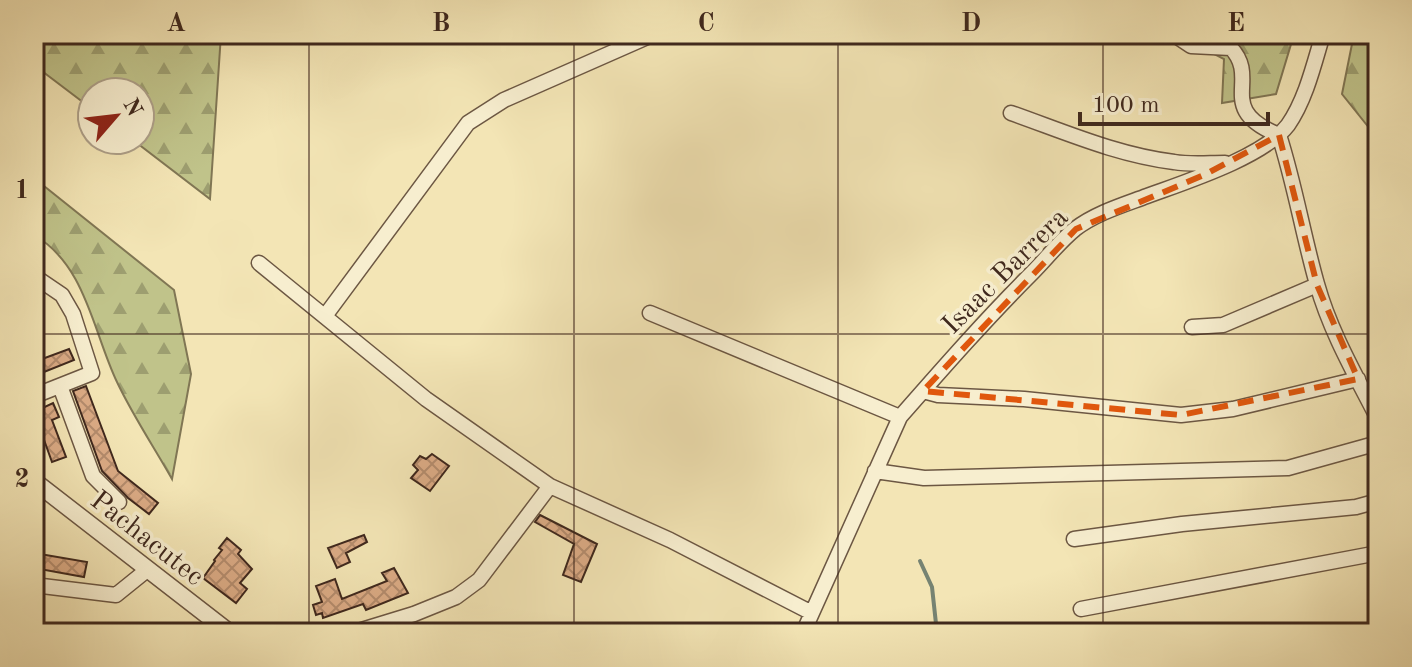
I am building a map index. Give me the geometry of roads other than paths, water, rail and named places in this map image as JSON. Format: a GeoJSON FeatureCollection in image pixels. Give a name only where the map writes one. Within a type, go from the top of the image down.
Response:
{"type":"FeatureCollection","features":[{"type":"Feature","properties":{"kind":"street"},"geometry":{"type":"LineString","coordinates":[[325,316],[468,123],[504,100],[654,34]]}},
{"type":"Feature","properties":{"kind":"street"},"geometry":{"type":"LineString","coordinates":[[1173,34],[1191,46],[1231,48],[1239,57],[1242,68],[1241,103],[1260,127],[1279,135],[1295,185],[1317,285],[1378,419]]}},
{"type":"Feature","properties":{"kind":"street"},"geometry":{"type":"LineString","coordinates":[[1279,135],[1289,124],[1303,96],[1323,34]]}},
{"type":"Feature","properties":{"kind":"street"},"geometry":{"type":"LineString","coordinates":[[1011,113],[1088,143],[1143,156],[1176,163],[1229,163]]}},
{"type":"Feature","properties":{"kind":"street","name":"Isaac Barrera"},"geometry":{"type":"LineString","coordinates":[[803,633],[900,417],[1005,300],[1076,229],[1110,210],[1204,175],[1279,135]]}},
{"type":"Feature","properties":{"kind":"street"},"geometry":{"type":"LineString","coordinates":[[259,263],[426,399],[550,486],[670,540],[810,612]]}},
{"type":"Feature","properties":{"kind":"street"},"geometry":{"type":"LineString","coordinates":[[34,276],[62,295],[73,314],[92,373],[34,396]]}},
{"type":"Feature","properties":{"kind":"street"},"geometry":{"type":"LineString","coordinates":[[1192,327],[1223,325],[1317,285]]}},
{"type":"Feature","properties":{"kind":"street"},"geometry":{"type":"LineString","coordinates":[[650,313],[900,417]]}},
{"type":"Feature","properties":{"kind":"street"},"geometry":{"type":"LineString","coordinates":[[923,391],[938,395],[1024,399],[1181,415],[1233,409],[1358,379]]}},
{"type":"Feature","properties":{"kind":"street"},"geometry":{"type":"LineString","coordinates":[[60,386],[93,476],[119,502]]}},
{"type":"Feature","properties":{"kind":"street"},"geometry":{"type":"LineString","coordinates":[[875,471],[924,478],[971,478],[1273,469],[1311,463],[1378,443]]}},
{"type":"Feature","properties":{"kind":"street","name":"Pachacutec"},"geometry":{"type":"LineString","coordinates":[[34,481],[230,633]]}},
{"type":"Feature","properties":{"kind":"street"},"geometry":{"type":"LineString","coordinates":[[352,633],[456,597],[479,580],[550,486]]}},
{"type":"Feature","properties":{"kind":"street"},"geometry":{"type":"LineString","coordinates":[[1074,539],[1378,502]]}},
{"type":"Feature","properties":{"kind":"street"},"geometry":{"type":"LineString","coordinates":[[1081,609],[1378,553]]}},
{"type":"Feature","properties":{"kind":"street"},"geometry":{"type":"LineString","coordinates":[[34,585],[116,595],[147,570]]}},
{"type":"Feature","properties":{"kind":"waterway"},"geometry":{"type":"LineString","coordinates":[[920,561],[932,587],[937,633]]}}]}
